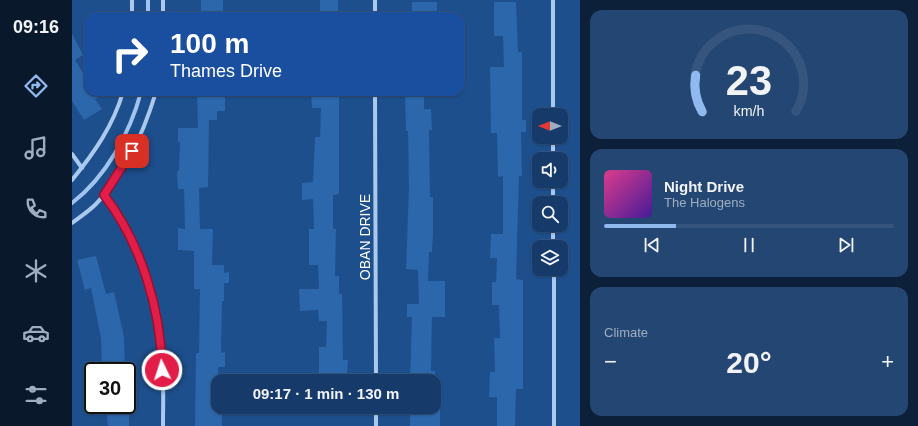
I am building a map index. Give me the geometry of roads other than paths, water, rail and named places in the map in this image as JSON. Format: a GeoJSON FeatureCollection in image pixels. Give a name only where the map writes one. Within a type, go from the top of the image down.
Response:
{"type":"FeatureCollection","features":[{"type":"Feature","properties":{"kind":"street"},"geometry":{"type":"LineString","coordinates":[[132,0],[132,12]]}},
{"type":"Feature","properties":{"kind":"street"},"geometry":{"type":"LineString","coordinates":[[163,0],[163,12]]}},
{"type":"Feature","properties":{"kind":"street"},"geometry":{"type":"LineString","coordinates":[[375,0],[375,12]]}},
{"type":"Feature","properties":{"kind":"street"},"geometry":{"type":"LineString","coordinates":[[553,0],[553,108]]}},
{"type":"Feature","properties":{"kind":"street"},"geometry":{"type":"LineString","coordinates":[[72,180],[112,124],[122,96]]}},
{"type":"Feature","properties":{"kind":"street"},"geometry":{"type":"LineString","coordinates":[[72,223],[96,204],[119,174],[139,140],[155,96]]}},
{"type":"Feature","properties":{"kind":"street","name":"OBAN DRIVE"},"geometry":{"type":"LineString","coordinates":[[375,96],[376,374]]}},
{"type":"Feature","properties":{"kind":"street"},"geometry":{"type":"LineString","coordinates":[[72,154],[82,168]]}},
{"type":"Feature","properties":{"kind":"street"},"geometry":{"type":"LineString","coordinates":[[104,195],[116,210],[130,234],[151,295],[158,327],[162,359],[163,426]]}},
{"type":"Feature","properties":{"kind":"street"},"geometry":{"type":"LineString","coordinates":[[554,276],[554,426]]}},
{"type":"Feature","properties":{"kind":"street"},"geometry":{"type":"LineString","coordinates":[[376,414],[376,426]]}},
{"type":"Feature","properties":{"kind":"waterway"},"geometry":{"type":"LineString","coordinates":[[148,0],[148,12]]}},
{"type":"Feature","properties":{"kind":"waterway"},"geometry":{"type":"LineString","coordinates":[[72,203],[96,180],[115,153],[130,123],[140,96]]}}]}
